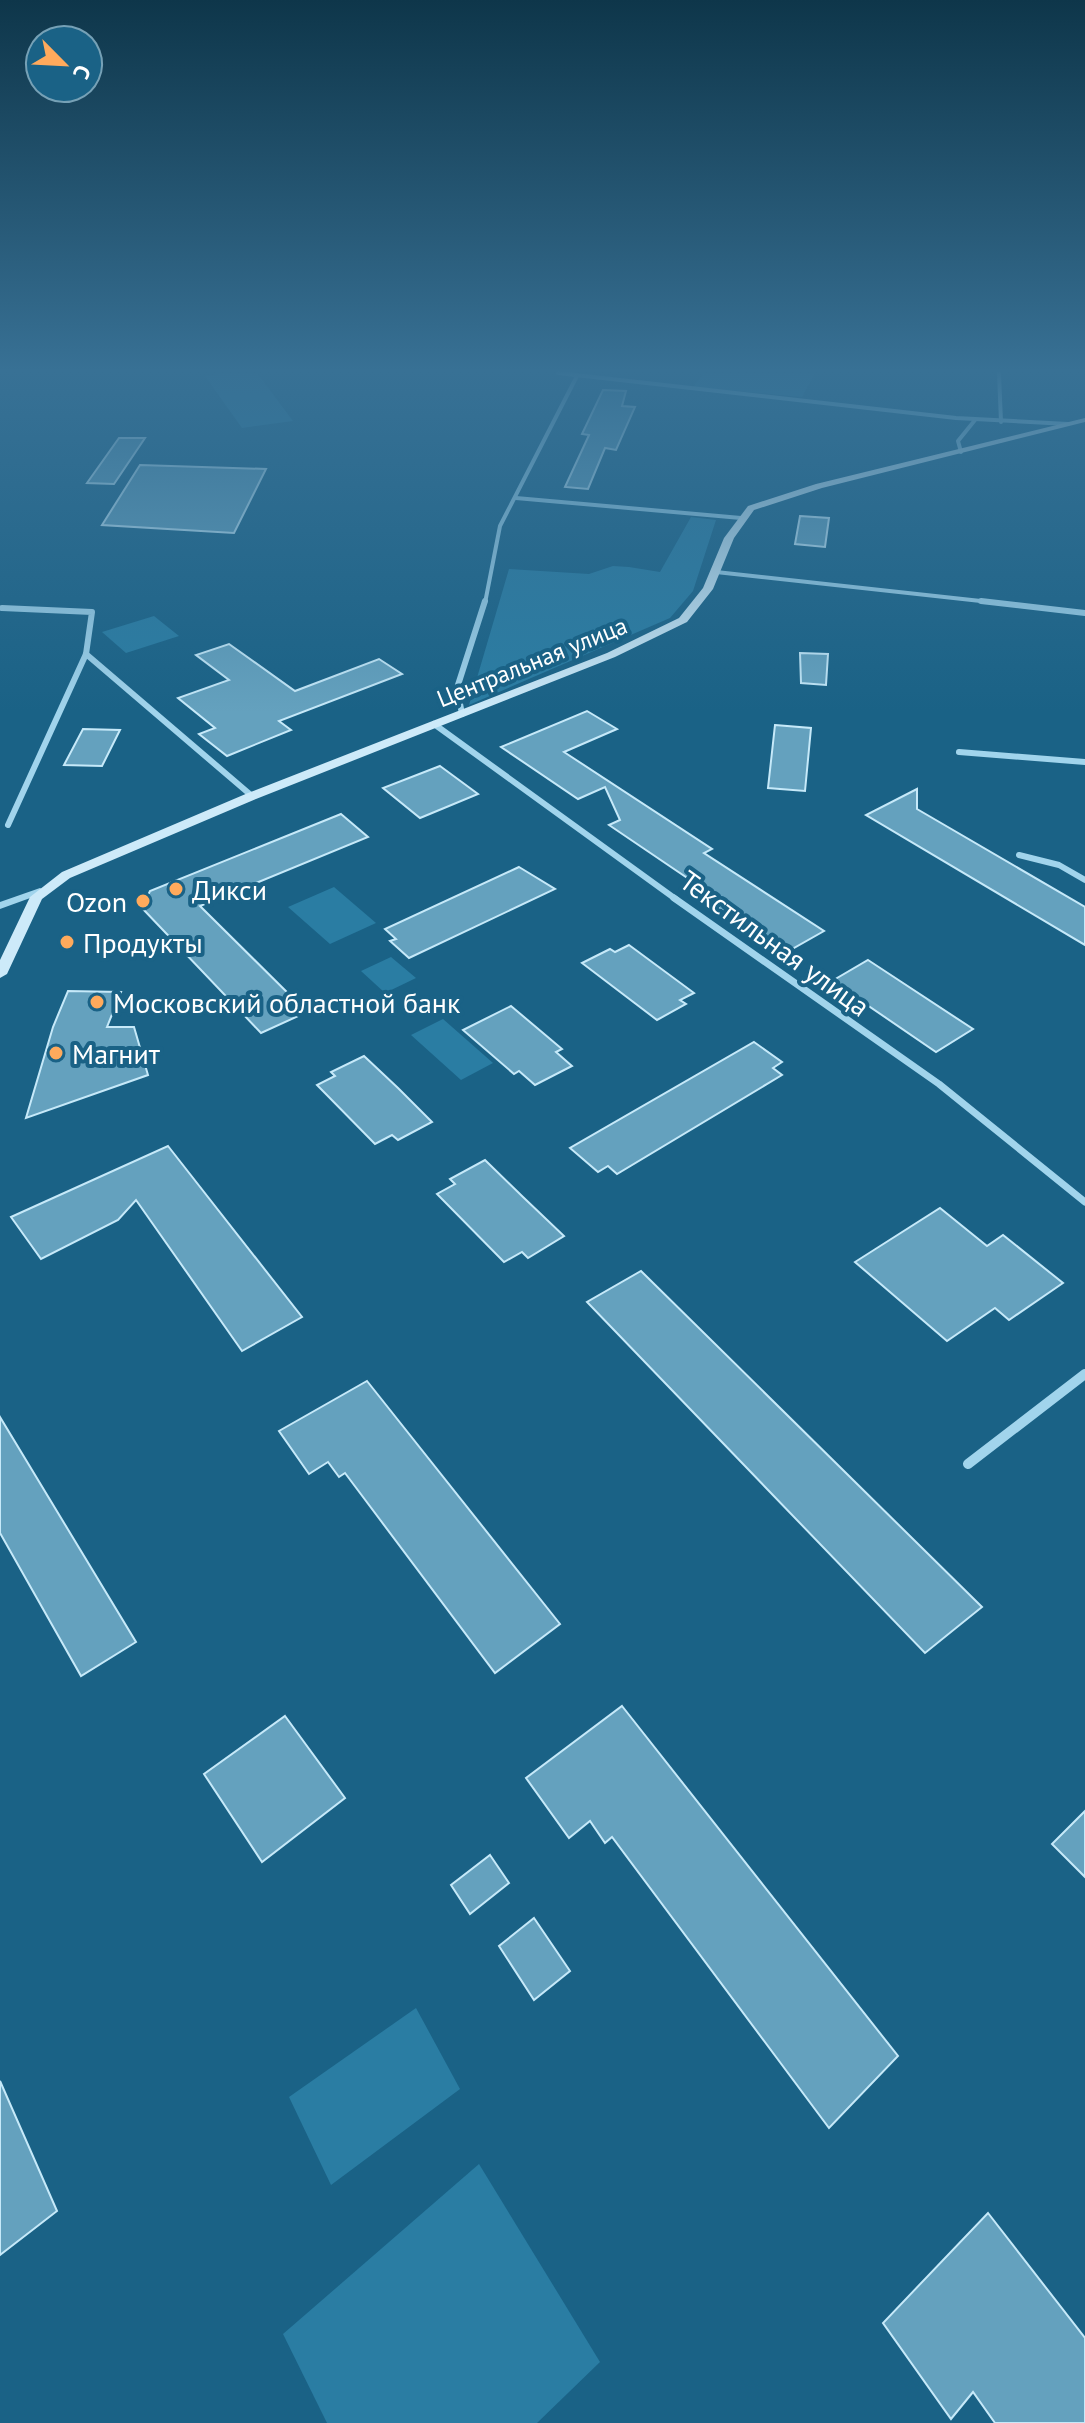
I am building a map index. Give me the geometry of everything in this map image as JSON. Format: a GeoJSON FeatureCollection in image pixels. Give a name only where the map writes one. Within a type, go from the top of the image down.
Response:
{"type":"FeatureCollection","features":[{"type":"Feature","properties":{"kind":"main road"},"geometry":{"type":"LineString","coordinates":[[741,518],[768,500],[824,486]]}},
{"type":"Feature","properties":{"kind":"main road","name":"Центральная улица"},"geometry":{"type":"LineString","coordinates":[[40,891],[66,875],[252,796],[611,655],[670,627],[683,620],[716,572],[729,538],[741,518]]}},
{"type":"Feature","properties":{"kind":"main road"},"geometry":{"type":"LineString","coordinates":[[0,974],[24,918],[40,891]]}},
{"type":"Feature","properties":{"kind":"street"},"geometry":{"type":"LineString","coordinates":[[462,714],[457,688],[489,590],[500,526],[522,486]]}},
{"type":"Feature","properties":{"kind":"street"},"geometry":{"type":"LineString","coordinates":[[516,498],[741,518]]}},
{"type":"Feature","properties":{"kind":"street"},"geometry":{"type":"LineString","coordinates":[[716,572],[1085,613]]}},
{"type":"Feature","properties":{"kind":"street"},"geometry":{"type":"LineString","coordinates":[[2,608],[92,612],[86,654],[8,825]]}},
{"type":"Feature","properties":{"kind":"street"},"geometry":{"type":"LineString","coordinates":[[86,654],[252,796]]}},
{"type":"Feature","properties":{"kind":"street","name":"Текстильная улица"},"geometry":{"type":"LineString","coordinates":[[434,724],[790,982],[939,1084],[1085,1202]]}},
{"type":"Feature","properties":{"kind":"street"},"geometry":{"type":"LineString","coordinates":[[959,752],[1085,762]]}},
{"type":"Feature","properties":{"kind":"street"},"geometry":{"type":"LineString","coordinates":[[1019,855],[1059,865],[1085,880]]}},
{"type":"Feature","properties":{"kind":"street"},"geometry":{"type":"LineString","coordinates":[[0,906],[40,891]]}},
{"type":"Feature","properties":{"kind":"street"},"geometry":{"type":"LineString","coordinates":[[968,1464],[1085,1374]]}},
{"type":"Feature","properties":{"kind":"shaded area"},"geometry":{"type":"Polygon","coordinates":[[[691,517],[716,520],[693,591],[670,618],[469,705],[509,569],[589,574],[613,566],[660,572],[691,517]]]}},
{"type":"Feature","properties":{"kind":"shaded area"},"geometry":{"type":"Polygon","coordinates":[[[154,616],[179,636],[126,653],[102,632],[154,616]]]}},
{"type":"Feature","properties":{"kind":"shaded area"},"geometry":{"type":"Polygon","coordinates":[[[334,887],[376,923],[330,944],[288,907],[334,887]]]}},
{"type":"Feature","properties":{"kind":"shaded area"},"geometry":{"type":"Polygon","coordinates":[[[391,957],[416,978],[385,993],[361,971],[391,957]]]}},
{"type":"Feature","properties":{"kind":"shaded area"},"geometry":{"type":"Polygon","coordinates":[[[443,1019],[493,1063],[461,1080],[411,1035],[443,1019]]]}},
{"type":"Feature","properties":{"kind":"shaded area"},"geometry":{"type":"Polygon","coordinates":[[[416,2008],[460,2089],[331,2185],[289,2097],[416,2008]]]}},
{"type":"Feature","properties":{"kind":"shaded area"},"geometry":{"type":"Polygon","coordinates":[[[479,2164],[600,2362],[537,2423],[327,2423],[283,2334],[479,2164]]]}},
{"type":"Feature","properties":{"kind":"building"},"geometry":{"type":"Polygon","coordinates":[[[127,486],[257,486],[234,533],[102,525],[127,486]]]}},
{"type":"Feature","properties":{"kind":"building"},"geometry":{"type":"Polygon","coordinates":[[[565,486],[589,486],[588,489],[565,486]]]}},
{"type":"Feature","properties":{"kind":"building"},"geometry":{"type":"Polygon","coordinates":[[[800,516],[829,518],[825,547],[795,544],[800,516]]]}},
{"type":"Feature","properties":{"kind":"building"},"geometry":{"type":"Polygon","coordinates":[[[229,644],[295,691],[379,659],[402,674],[279,721],[291,730],[227,756],[199,734],[215,728],[178,698],[229,680],[196,655],[229,644]]]}},
{"type":"Feature","properties":{"kind":"building"},"geometry":{"type":"Polygon","coordinates":[[[800,653],[828,654],[826,685],[801,683],[800,653]]]}},
{"type":"Feature","properties":{"kind":"building"},"geometry":{"type":"Polygon","coordinates":[[[587,711],[617,729],[564,752],[712,849],[704,853],[824,931],[785,953],[694,891],[702,888],[609,825],[620,820],[605,787],[578,799],[501,747],[587,711]]]}},
{"type":"Feature","properties":{"kind":"building"},"geometry":{"type":"Polygon","coordinates":[[[775,725],[811,728],[805,791],[768,788],[775,725]]]}},
{"type":"Feature","properties":{"kind":"building"},"geometry":{"type":"Polygon","coordinates":[[[83,729],[120,730],[102,766],[64,765],[83,729]]]}},
{"type":"Feature","properties":{"kind":"building"},"geometry":{"type":"Polygon","coordinates":[[[440,766],[478,794],[420,818],[383,788],[440,766]]]}},
{"type":"Feature","properties":{"kind":"building"},"geometry":{"type":"Polygon","coordinates":[[[917,789],[917,809],[1085,907],[1085,945],[866,815],[917,789]]]}},
{"type":"Feature","properties":{"kind":"building"},"geometry":{"type":"Polygon","coordinates":[[[341,814],[368,837],[200,906],[307,1012],[261,1033],[142,908],[150,891],[341,814]]]}},
{"type":"Feature","properties":{"kind":"building"},"geometry":{"type":"Polygon","coordinates":[[[519,867],[555,889],[409,958],[390,941],[396,939],[385,929],[519,867]]]}},
{"type":"Feature","properties":{"kind":"building"},"geometry":{"type":"Polygon","coordinates":[[[629,945],[694,993],[680,1000],[686,1004],[657,1020],[582,963],[610,949],[615,952],[629,945]]]}},
{"type":"Feature","properties":{"kind":"building"},"geometry":{"type":"Polygon","coordinates":[[[868,960],[973,1029],[936,1052],[832,981],[868,960]]]}},
{"type":"Feature","properties":{"kind":"building"},"geometry":{"type":"Polygon","coordinates":[[[68,991],[121,992],[107,1027],[134,1027],[148,1075],[26,1118],[53,1027],[68,991]]]}},
{"type":"Feature","properties":{"kind":"building"},"geometry":{"type":"Polygon","coordinates":[[[511,1006],[562,1049],[556,1052],[572,1066],[535,1085],[519,1071],[514,1074],[463,1030],[511,1006]]]}},
{"type":"Feature","properties":{"kind":"building"},"geometry":{"type":"Polygon","coordinates":[[[754,1042],[782,1062],[773,1068],[782,1075],[617,1174],[608,1166],[598,1172],[570,1148],[754,1042]]]}},
{"type":"Feature","properties":{"kind":"building"},"geometry":{"type":"Polygon","coordinates":[[[364,1056],[432,1122],[398,1140],[392,1135],[375,1144],[317,1085],[335,1076],[331,1072],[364,1056]]]}},
{"type":"Feature","properties":{"kind":"building"},"geometry":{"type":"Polygon","coordinates":[[[168,1146],[302,1317],[242,1351],[136,1200],[118,1220],[41,1259],[11,1217],[168,1146]]]}},
{"type":"Feature","properties":{"kind":"building"},"geometry":{"type":"Polygon","coordinates":[[[485,1160],[564,1236],[528,1258],[522,1252],[504,1262],[437,1194],[455,1184],[450,1179],[485,1160]]]}},
{"type":"Feature","properties":{"kind":"building"},"geometry":{"type":"Polygon","coordinates":[[[940,1208],[987,1246],[1003,1235],[1063,1283],[1009,1320],[995,1308],[947,1341],[855,1262],[940,1208]]]}},
{"type":"Feature","properties":{"kind":"building"},"geometry":{"type":"Polygon","coordinates":[[[641,1271],[982,1607],[925,1653],[587,1302],[641,1271]]]}},
{"type":"Feature","properties":{"kind":"building"},"geometry":{"type":"Polygon","coordinates":[[[367,1381],[560,1624],[495,1673],[345,1473],[339,1477],[328,1462],[309,1474],[279,1431],[367,1381]]]}},
{"type":"Feature","properties":{"kind":"building"},"geometry":{"type":"Polygon","coordinates":[[[0,1417],[136,1642],[81,1676],[0,1533],[0,1417]]]}},
{"type":"Feature","properties":{"kind":"building"},"geometry":{"type":"Polygon","coordinates":[[[622,1706],[898,2056],[829,2128],[612,1837],[605,1843],[590,1821],[569,1838],[526,1778],[622,1706]]]}},
{"type":"Feature","properties":{"kind":"building"},"geometry":{"type":"Polygon","coordinates":[[[285,1716],[345,1798],[262,1862],[204,1774],[285,1716]]]}},
{"type":"Feature","properties":{"kind":"building"},"geometry":{"type":"Polygon","coordinates":[[[1085,1811],[1085,1877],[1052,1844],[1085,1811]]]}},
{"type":"Feature","properties":{"kind":"building"},"geometry":{"type":"Polygon","coordinates":[[[490,1855],[509,1883],[470,1914],[451,1885],[490,1855]]]}},
{"type":"Feature","properties":{"kind":"building"},"geometry":{"type":"Polygon","coordinates":[[[534,1918],[570,1971],[534,2000],[499,1946],[534,1918]]]}},
{"type":"Feature","properties":{"kind":"building"},"geometry":{"type":"Polygon","coordinates":[[[0,2081],[57,2211],[0,2255],[0,2081]]]}},
{"type":"Feature","properties":{"kind":"building"},"geometry":{"type":"Polygon","coordinates":[[[988,2213],[1085,2338],[1085,2423],[995,2423],[973,2392],[951,2419],[883,2323],[988,2213]]]}},
{"type":"Feature","properties":{"kind":"place","name":"Дикси"},"geometry":{"type":"Point","coordinates":[176,889]}},
{"type":"Feature","properties":{"kind":"place","name":"Ozon"},"geometry":{"type":"Point","coordinates":[143,901]}},
{"type":"Feature","properties":{"kind":"place","name":"Продукты"},"geometry":{"type":"Point","coordinates":[67,942]}},
{"type":"Feature","properties":{"kind":"place","name":"Московский областной банк"},"geometry":{"type":"Point","coordinates":[97,1002]}},
{"type":"Feature","properties":{"kind":"place","name":"Магнит"},"geometry":{"type":"Point","coordinates":[56,1053]}}]}
